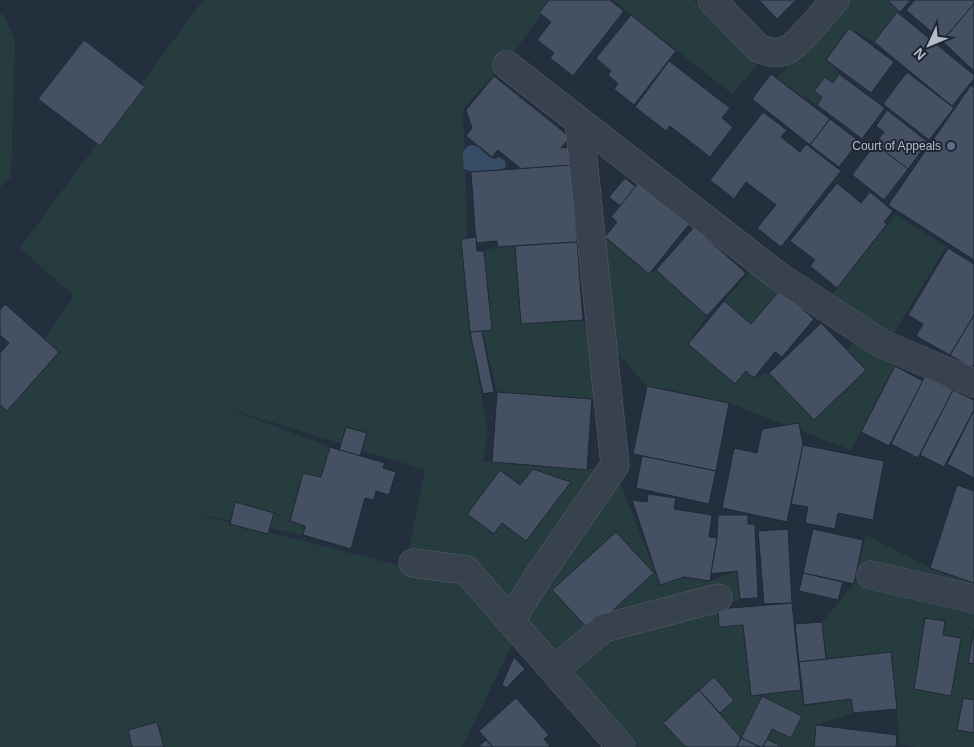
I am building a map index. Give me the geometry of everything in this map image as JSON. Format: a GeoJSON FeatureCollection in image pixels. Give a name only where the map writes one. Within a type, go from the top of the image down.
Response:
{"type":"FeatureCollection","features":[{"type":"Feature","properties":{"kind":"street"},"geometry":{"type":"LineString","coordinates":[[712,0],[757,47],[766,52],[776,53],[787,50],[836,0]]}},
{"type":"Feature","properties":{"kind":"street"},"geometry":{"type":"LineString","coordinates":[[507,65],[776,275],[882,344],[974,383]]}},
{"type":"Feature","properties":{"kind":"street"},"geometry":{"type":"LineString","coordinates":[[511,620],[545,566],[615,465],[579,121]]}},
{"type":"Feature","properties":{"kind":"street"},"geometry":{"type":"LineString","coordinates":[[413,563],[466,570],[554,670],[611,744]]}},
{"type":"Feature","properties":{"kind":"street"},"geometry":{"type":"LineString","coordinates":[[872,575],[974,599]]}},
{"type":"Feature","properties":{"kind":"street"},"geometry":{"type":"LineString","coordinates":[[554,670],[604,628],[718,598]]}},
{"type":"Feature","properties":{"kind":"green space"},"geometry":{"type":"Polygon","coordinates":[[[203,0],[551,0],[513,54],[463,109],[470,332],[488,431],[483,461],[607,470],[517,604],[472,564],[408,554],[425,470],[227,408],[330,447],[303,535],[192,513],[457,580],[512,645],[462,747],[0,747],[0,405],[74,296],[20,248],[203,0]]]}},
{"type":"Feature","properties":{"kind":"green space"},"geometry":{"type":"Polygon","coordinates":[[[613,0],[693,0],[758,64],[732,94],[613,0]]]}},
{"type":"Feature","properties":{"kind":"green space"},"geometry":{"type":"Polygon","coordinates":[[[844,0],[886,0],[900,12],[874,42],[849,28],[826,59],[839,74],[833,83],[825,77],[815,90],[822,97],[817,105],[777,79],[844,0]]]}},
{"type":"Feature","properties":{"kind":"green space"},"geometry":{"type":"Polygon","coordinates":[[[0,14],[4,15],[15,41],[11,177],[0,187],[0,14]]]}},
{"type":"Feature","properties":{"kind":"green space"},"geometry":{"type":"Polygon","coordinates":[[[896,214],[946,247],[892,336],[830,297],[896,214]]]}},
{"type":"Feature","properties":{"kind":"green space"},"geometry":{"type":"Polygon","coordinates":[[[605,237],[649,274],[656,270],[707,316],[688,344],[735,383],[746,371],[754,378],[769,373],[814,419],[866,370],[847,350],[855,340],[895,366],[851,450],[729,403],[647,386],[616,352],[605,237]]]}},
{"type":"Feature","properties":{"kind":"green space"},"geometry":{"type":"Polygon","coordinates":[[[515,246],[521,324],[583,320],[602,393],[592,399],[497,392],[482,331],[492,330],[484,251],[497,247],[515,246]]]}},
{"type":"Feature","properties":{"kind":"green space"},"geometry":{"type":"Polygon","coordinates":[[[753,268],[780,290],[751,324],[724,301],[753,268]]]}},
{"type":"Feature","properties":{"kind":"green space"},"geometry":{"type":"Polygon","coordinates":[[[620,482],[660,584],[684,577],[710,581],[737,571],[740,599],[718,609],[719,627],[743,625],[751,696],[801,690],[804,705],[851,699],[853,713],[816,725],[814,747],[638,747],[522,612],[620,482]]]}},
{"type":"Feature","properties":{"kind":"green space"},"geometry":{"type":"Polygon","coordinates":[[[866,535],[930,568],[974,583],[974,747],[915,747],[900,745],[891,653],[826,659],[822,622],[854,584],[866,535]]]}},
{"type":"Feature","properties":{"kind":"water"},"geometry":{"type":"Polygon","coordinates":[[[471,145],[478,147],[492,158],[499,157],[505,161],[506,167],[497,171],[485,172],[474,172],[464,169],[464,152],[471,145]]]}},
{"type":"Feature","properties":{"kind":"building"},"geometry":{"type":"Polygon","coordinates":[[[549,0],[610,0],[624,11],[573,76],[550,58],[554,53],[537,40],[551,22],[539,13],[549,0]]]}},
{"type":"Feature","properties":{"kind":"building"},"geometry":{"type":"Polygon","coordinates":[[[759,0],[796,0],[777,19],[759,0]]]}},
{"type":"Feature","properties":{"kind":"building"},"geometry":{"type":"Polygon","coordinates":[[[887,0],[911,0],[900,12],[887,0]]]}},
{"type":"Feature","properties":{"kind":"building"},"geometry":{"type":"Polygon","coordinates":[[[915,0],[974,0],[974,4],[942,41],[906,10],[915,0]]]}},
{"type":"Feature","properties":{"kind":"building"},"geometry":{"type":"Polygon","coordinates":[[[974,4],[974,71],[942,41],[974,4]]]}},
{"type":"Feature","properties":{"kind":"building"},"geometry":{"type":"Polygon","coordinates":[[[897,12],[974,75],[974,79],[952,106],[874,42],[897,12]]]}},
{"type":"Feature","properties":{"kind":"building"},"geometry":{"type":"Polygon","coordinates":[[[631,15],[676,51],[634,105],[614,89],[618,84],[608,75],[611,71],[596,58],[631,15]]]}},
{"type":"Feature","properties":{"kind":"building"},"geometry":{"type":"Polygon","coordinates":[[[849,28],[894,62],[871,93],[826,60],[849,28]]]}},
{"type":"Feature","properties":{"kind":"building"},"geometry":{"type":"Polygon","coordinates":[[[84,40],[145,87],[100,146],[38,99],[84,40]]]}},
{"type":"Feature","properties":{"kind":"building"},"geometry":{"type":"Polygon","coordinates":[[[669,61],[730,108],[722,118],[733,127],[710,157],[670,126],[666,131],[635,107],[669,61]]]}},
{"type":"Feature","properties":{"kind":"building"},"geometry":{"type":"Polygon","coordinates":[[[907,72],[954,108],[929,140],[883,104],[907,72]]]}},
{"type":"Feature","properties":{"kind":"building"},"geometry":{"type":"Polygon","coordinates":[[[771,74],[830,119],[810,145],[752,99],[771,74]]]}},
{"type":"Feature","properties":{"kind":"building"},"geometry":{"type":"Polygon","coordinates":[[[839,74],[885,108],[862,139],[817,105],[822,97],[814,91],[825,77],[833,83],[839,74]]]}},
{"type":"Feature","properties":{"kind":"building"},"geometry":{"type":"Polygon","coordinates":[[[494,76],[570,137],[561,148],[571,147],[572,165],[521,169],[498,150],[492,157],[466,136],[472,128],[466,110],[494,76]]]}},
{"type":"Feature","properties":{"kind":"building","name":"Court of Appeals"},"geometry":{"type":"Polygon","coordinates":[[[971,85],[974,88],[974,260],[888,205],[971,85]]]}},
{"type":"Feature","properties":{"kind":"building"},"geometry":{"type":"Polygon","coordinates":[[[887,110],[928,142],[908,169],[875,144],[884,132],[876,126],[887,110]]]}},
{"type":"Feature","properties":{"kind":"building"},"geometry":{"type":"Polygon","coordinates":[[[763,112],[787,130],[781,137],[800,152],[806,144],[841,171],[781,247],[757,228],[776,205],[746,182],[734,199],[710,180],[763,112]]]}},
{"type":"Feature","properties":{"kind":"building"},"geometry":{"type":"Polygon","coordinates":[[[830,119],[859,141],[839,167],[810,145],[830,119]]]}},
{"type":"Feature","properties":{"kind":"building"},"geometry":{"type":"Polygon","coordinates":[[[875,144],[908,169],[884,200],[852,175],[875,144]]]}},
{"type":"Feature","properties":{"kind":"building"},"geometry":{"type":"Polygon","coordinates":[[[572,165],[577,242],[497,247],[497,241],[476,243],[471,172],[572,165]]]}},
{"type":"Feature","properties":{"kind":"building"},"geometry":{"type":"Polygon","coordinates":[[[625,178],[636,187],[620,206],[609,197],[625,178]]]}},
{"type":"Feature","properties":{"kind":"building"},"geometry":{"type":"Polygon","coordinates":[[[640,181],[691,222],[649,274],[605,237],[617,222],[611,217],[640,181]]]}},
{"type":"Feature","properties":{"kind":"building"},"geometry":{"type":"Polygon","coordinates":[[[837,183],[861,203],[870,192],[893,211],[884,222],[887,224],[837,288],[810,266],[815,260],[790,241],[837,183]]]}},
{"type":"Feature","properties":{"kind":"building"},"geometry":{"type":"Polygon","coordinates":[[[694,227],[746,273],[707,316],[656,270],[694,227]]]}},
{"type":"Feature","properties":{"kind":"building"},"geometry":{"type":"Polygon","coordinates":[[[476,237],[477,251],[484,251],[492,330],[470,332],[461,239],[476,237]]]}},
{"type":"Feature","properties":{"kind":"building"},"geometry":{"type":"Polygon","coordinates":[[[577,242],[583,320],[521,324],[515,246],[577,242]]]}},
{"type":"Feature","properties":{"kind":"building"},"geometry":{"type":"Polygon","coordinates":[[[948,248],[974,264],[974,315],[950,355],[916,336],[923,324],[908,315],[948,248]]]}},
{"type":"Feature","properties":{"kind":"building"},"geometry":{"type":"Polygon","coordinates":[[[780,290],[814,319],[782,357],[775,352],[754,378],[746,371],[735,384],[688,344],[724,301],[751,324],[780,290]]]}},
{"type":"Feature","properties":{"kind":"building"},"geometry":{"type":"Polygon","coordinates":[[[5,304],[59,352],[7,411],[0,405],[0,353],[9,343],[0,335],[0,310],[5,304]]]}},
{"type":"Feature","properties":{"kind":"building"},"geometry":{"type":"Polygon","coordinates":[[[974,315],[974,364],[972,368],[950,355],[974,315]]]}},
{"type":"Feature","properties":{"kind":"building"},"geometry":{"type":"Polygon","coordinates":[[[821,323],[866,370],[814,420],[769,373],[821,323]]]}},
{"type":"Feature","properties":{"kind":"building"},"geometry":{"type":"Polygon","coordinates":[[[482,331],[494,392],[483,394],[470,332],[482,331]]]}},
{"type":"Feature","properties":{"kind":"building"},"geometry":{"type":"Polygon","coordinates":[[[895,366],[923,381],[889,446],[861,432],[895,366]]]}},
{"type":"Feature","properties":{"kind":"building"},"geometry":{"type":"Polygon","coordinates":[[[925,376],[953,390],[918,458],[891,444],[925,376]]]}},
{"type":"Feature","properties":{"kind":"building"},"geometry":{"type":"Polygon","coordinates":[[[647,386],[729,403],[716,471],[633,454],[647,386]]]}},
{"type":"Feature","properties":{"kind":"building"},"geometry":{"type":"Polygon","coordinates":[[[953,390],[974,400],[974,410],[944,467],[920,455],[953,390]]]}},
{"type":"Feature","properties":{"kind":"building"},"geometry":{"type":"Polygon","coordinates":[[[497,392],[592,399],[587,470],[492,462],[497,392]]]}},
{"type":"Feature","properties":{"kind":"building"},"geometry":{"type":"Polygon","coordinates":[[[974,410],[974,478],[947,464],[974,410]]]}},
{"type":"Feature","properties":{"kind":"building"},"geometry":{"type":"Polygon","coordinates":[[[799,423],[803,445],[787,522],[722,508],[734,448],[757,453],[762,429],[799,423]]]}},
{"type":"Feature","properties":{"kind":"building"},"geometry":{"type":"Polygon","coordinates":[[[346,427],[367,433],[360,456],[339,450],[346,427]]]}},
{"type":"Feature","properties":{"kind":"building"},"geometry":{"type":"Polygon","coordinates":[[[803,445],[884,461],[873,520],[838,513],[835,529],[805,523],[808,507],[791,504],[803,445]]]}},
{"type":"Feature","properties":{"kind":"building"},"geometry":{"type":"Polygon","coordinates":[[[330,447],[385,463],[383,468],[396,472],[389,495],[376,491],[374,500],[365,498],[351,549],[303,535],[305,526],[290,521],[303,473],[321,477],[330,447]]]}},
{"type":"Feature","properties":{"kind":"building"},"geometry":{"type":"Polygon","coordinates":[[[642,456],[716,471],[709,504],[636,488],[642,456]]]}},
{"type":"Feature","properties":{"kind":"building"},"geometry":{"type":"Polygon","coordinates":[[[533,469],[571,482],[526,541],[502,523],[494,534],[467,514],[500,470],[520,485],[533,469]]]}},
{"type":"Feature","properties":{"kind":"building"},"geometry":{"type":"Polygon","coordinates":[[[957,485],[974,491],[974,583],[930,568],[957,485]]]}},
{"type":"Feature","properties":{"kind":"building"},"geometry":{"type":"Polygon","coordinates":[[[648,494],[676,498],[674,509],[712,515],[709,537],[717,538],[710,581],[684,577],[660,585],[632,500],[647,502],[648,494]]]}},
{"type":"Feature","properties":{"kind":"building"},"geometry":{"type":"Polygon","coordinates":[[[235,502],[274,513],[268,534],[230,524],[235,502]]]}},
{"type":"Feature","properties":{"kind":"building"},"geometry":{"type":"Polygon","coordinates":[[[718,515],[748,515],[748,524],[755,524],[758,598],[740,599],[737,571],[711,574],[717,538],[718,515]]]}},
{"type":"Feature","properties":{"kind":"building"},"geometry":{"type":"Polygon","coordinates":[[[788,529],[792,603],[764,604],[758,531],[788,529]]]}},
{"type":"Feature","properties":{"kind":"building"},"geometry":{"type":"Polygon","coordinates":[[[813,529],[863,540],[854,584],[803,573],[813,529]]]}},
{"type":"Feature","properties":{"kind":"building"},"geometry":{"type":"Polygon","coordinates":[[[616,532],[654,573],[590,631],[552,590],[616,532]]]}},
{"type":"Feature","properties":{"kind":"building"},"geometry":{"type":"Polygon","coordinates":[[[803,573],[843,582],[838,600],[799,591],[803,573]]]}},
{"type":"Feature","properties":{"kind":"building"},"geometry":{"type":"Polygon","coordinates":[[[792,603],[801,690],[751,696],[743,625],[719,627],[718,609],[792,603]]]}},
{"type":"Feature","properties":{"kind":"building"},"geometry":{"type":"Polygon","coordinates":[[[925,618],[945,621],[943,635],[961,638],[951,696],[914,689],[925,618]]]}},
{"type":"Feature","properties":{"kind":"building"},"geometry":{"type":"Polygon","coordinates":[[[822,622],[826,659],[799,662],[795,624],[822,622]]]}},
{"type":"Feature","properties":{"kind":"building"},"geometry":{"type":"Polygon","coordinates":[[[974,629],[974,664],[968,663],[974,629]]]}},
{"type":"Feature","properties":{"kind":"building"},"geometry":{"type":"Polygon","coordinates":[[[891,652],[897,709],[853,713],[851,699],[804,705],[799,662],[891,652]]]}},
{"type":"Feature","properties":{"kind":"building"},"geometry":{"type":"Polygon","coordinates":[[[514,657],[525,669],[506,688],[502,684],[514,657]]]}},
{"type":"Feature","properties":{"kind":"building"},"geometry":{"type":"Polygon","coordinates":[[[714,677],[734,700],[720,713],[699,690],[714,677]]]}},
{"type":"Feature","properties":{"kind":"building"},"geometry":{"type":"Polygon","coordinates":[[[699,690],[741,738],[737,747],[686,747],[663,723],[699,690]]]}},
{"type":"Feature","properties":{"kind":"building"},"geometry":{"type":"Polygon","coordinates":[[[762,696],[802,716],[791,738],[772,729],[763,747],[760,747],[741,738],[762,696]]]}},
{"type":"Feature","properties":{"kind":"building"},"geometry":{"type":"Polygon","coordinates":[[[516,698],[549,735],[544,739],[549,747],[493,747],[479,731],[516,698]]]}},
{"type":"Feature","properties":{"kind":"building"},"geometry":{"type":"Polygon","coordinates":[[[963,698],[974,700],[974,733],[957,730],[963,698]]]}},
{"type":"Feature","properties":{"kind":"building"},"geometry":{"type":"Polygon","coordinates":[[[157,722],[164,747],[132,747],[128,730],[157,722]]]}},
{"type":"Feature","properties":{"kind":"building"},"geometry":{"type":"Polygon","coordinates":[[[816,725],[897,735],[896,747],[814,747],[816,725]]]}},
{"type":"Feature","properties":{"kind":"building"},"geometry":{"type":"Polygon","coordinates":[[[741,738],[760,747],[737,747],[741,738]]]}},
{"type":"Feature","properties":{"kind":"building"},"geometry":{"type":"Polygon","coordinates":[[[767,739],[783,747],[763,747],[767,739]]]}},
{"type":"Feature","properties":{"kind":"building"},"geometry":{"type":"Polygon","coordinates":[[[486,740],[493,747],[478,747],[486,740]]]}},
{"type":"Feature","properties":{"kind":"place","name":"Court of Appeals"},"geometry":{"type":"Point","coordinates":[951,146]}}]}
